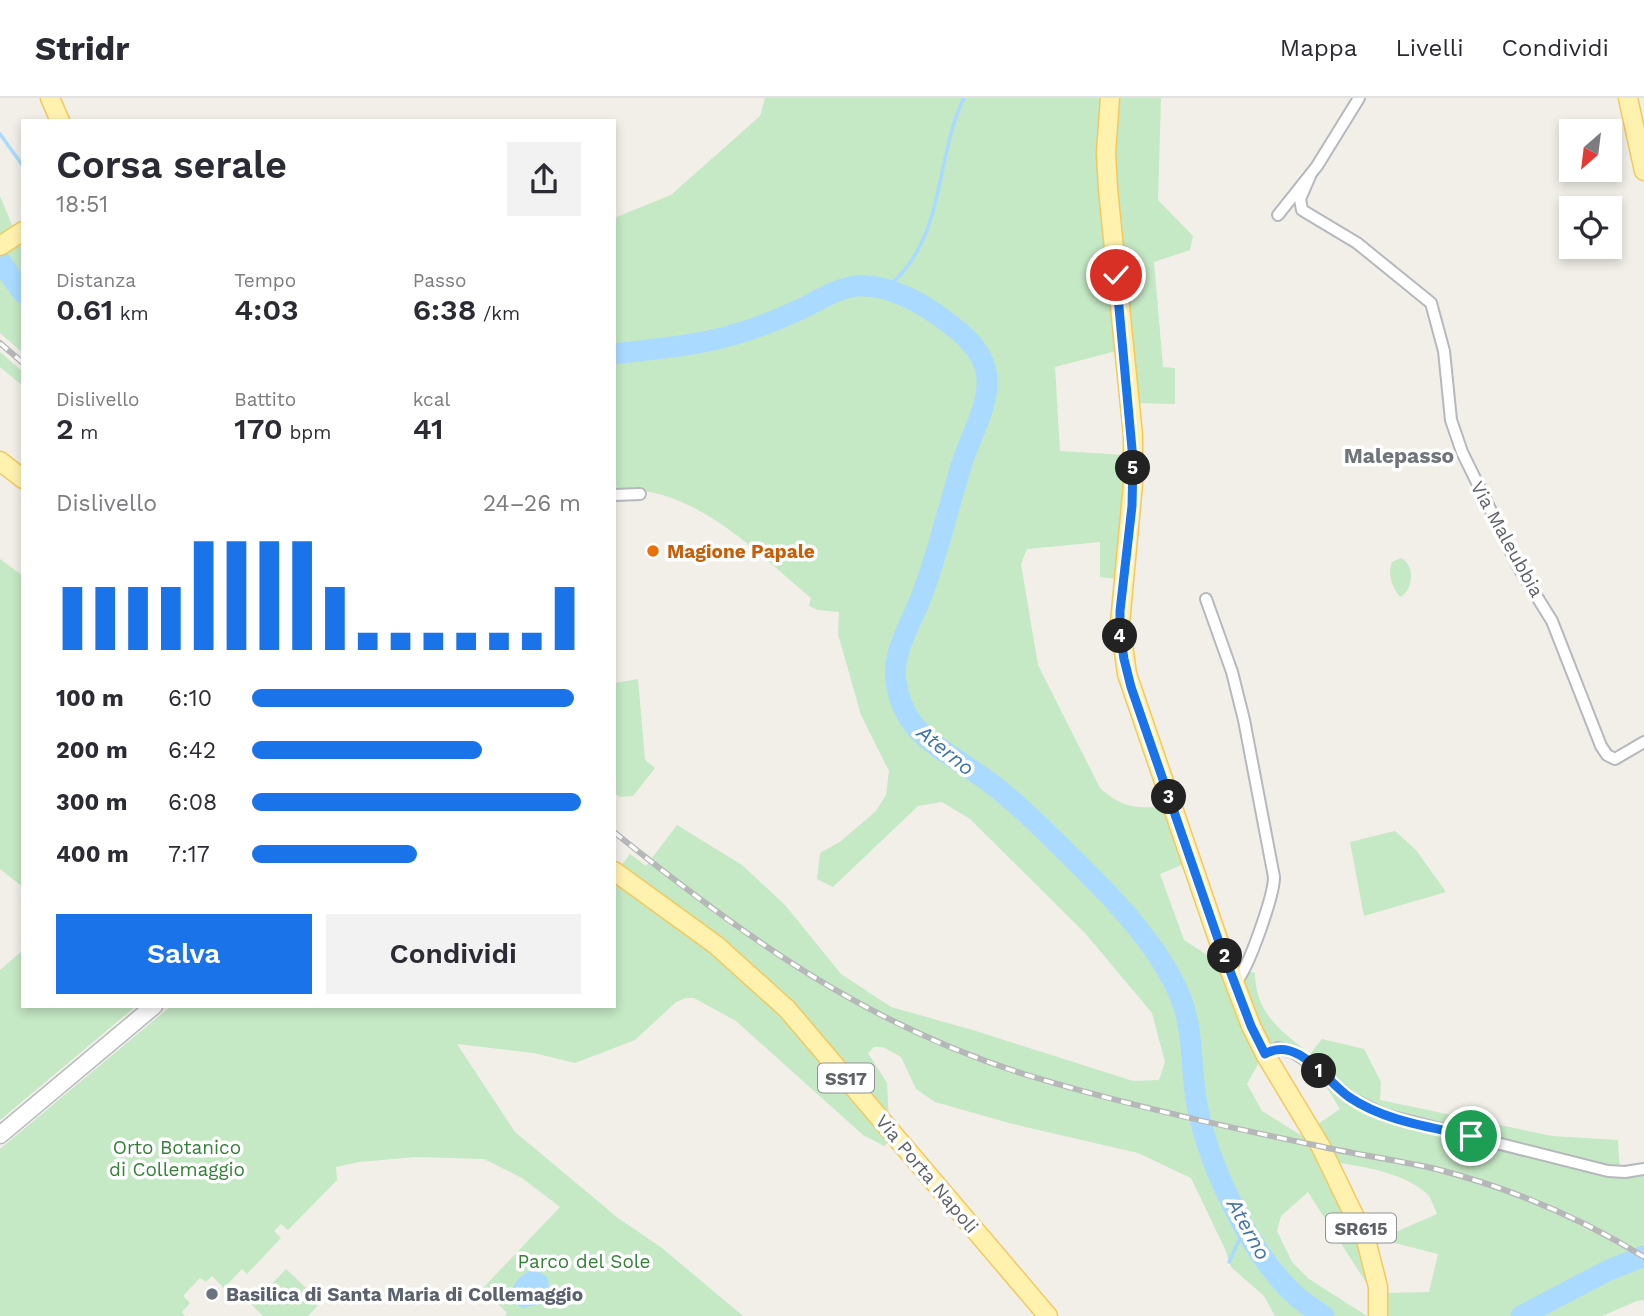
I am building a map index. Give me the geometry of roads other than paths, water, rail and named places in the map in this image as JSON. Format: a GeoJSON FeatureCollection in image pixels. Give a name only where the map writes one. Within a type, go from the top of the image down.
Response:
{"type":"FeatureCollection","features":[{"type":"Feature","properties":{"kind":"main road","name":"SR615"},"geometry":{"type":"LineString","coordinates":[[1110,98],[1106,144],[1108,189],[1133,460],[1132,506],[1120,611],[1121,646],[1131,687],[1235,983],[1265,1054],[1321,1147],[1366,1240],[1378,1287],[1378,1316]]}},
{"type":"Feature","properties":{"kind":"main road"},"geometry":{"type":"LineString","coordinates":[[1628,98],[1644,171]]}},
{"type":"Feature","properties":{"kind":"main road"},"geometry":{"type":"LineString","coordinates":[[0,246],[21,232]]}},
{"type":"Feature","properties":{"kind":"main road"},"geometry":{"type":"LineString","coordinates":[[0,461],[21,477]]}},
{"type":"Feature","properties":{"kind":"main road","name":"Via Porta Napoli"},"geometry":{"type":"LineString","coordinates":[[616,872],[716,945],[787,1009],[1048,1316]]}},
{"type":"Feature","properties":{"kind":"main road"},"geometry":{"type":"LineString","coordinates":[[0,1135],[152,1008]]}},
{"type":"Feature","properties":{"kind":"street"},"geometry":{"type":"LineString","coordinates":[[1278,215],[1310,176],[1359,98]]}},
{"type":"Feature","properties":{"kind":"street","name":"Via Maleubbia"},"geometry":{"type":"LineString","coordinates":[[1310,176],[1300,199],[1302,210],[1357,243],[1432,303],[1444,351],[1451,420],[1459,445],[1472,477],[1519,568],[1552,621],[1601,746],[1607,755],[1615,759],[1644,742]]}},
{"type":"Feature","properties":{"kind":"street"},"geometry":{"type":"LineString","coordinates":[[616,495],[640,494]]}},
{"type":"Feature","properties":{"kind":"street"},"geometry":{"type":"LineString","coordinates":[[1206,599],[1232,672],[1244,720],[1275,877],[1273,891],[1254,946],[1241,976],[1235,983]]}},
{"type":"Feature","properties":{"kind":"street"},"geometry":{"type":"LineString","coordinates":[[1265,1054],[1278,1048],[1293,1052],[1310,1063],[1350,1098],[1367,1108],[1396,1118],[1601,1170],[1616,1172],[1644,1169]]}},
{"type":"Feature","properties":{"kind":"water"},"geometry":{"type":"Polygon","coordinates":[[[531,1271],[547,1277],[550,1291],[539,1304],[523,1308],[515,1304],[513,1288],[518,1279],[531,1271]]]}},
{"type":"Feature","properties":{"kind":"waterway"},"geometry":{"type":"LineString","coordinates":[[883,290],[903,272],[918,250],[936,200],[954,122],[964,98]]}},
{"type":"Feature","properties":{"kind":"waterway"},"geometry":{"type":"LineString","coordinates":[[0,134],[21,163]]}},
{"type":"Feature","properties":{"kind":"waterway","name":"Aterno"},"geometry":{"type":"LineString","coordinates":[[0,261],[21,290]]}},
{"type":"Feature","properties":{"kind":"waterway","name":"Aterno"},"geometry":{"type":"LineString","coordinates":[[616,354],[675,347],[743,332],[838,291],[856,286],[886,289],[916,302],[950,324],[975,348],[986,371],[984,405],[963,460],[926,583],[899,650],[895,671],[900,700],[907,715],[928,740],[994,786],[1030,816],[1108,894],[1157,953],[1170,974],[1185,1010],[1198,1110],[1222,1182],[1247,1233],[1277,1276],[1300,1299],[1324,1316]]}},
{"type":"Feature","properties":{"kind":"waterway"},"geometry":{"type":"LineString","coordinates":[[1229,1262],[1245,1227]]}},
{"type":"Feature","properties":{"kind":"waterway","name":"Aterno"},"geometry":{"type":"LineString","coordinates":[[1521,1316],[1609,1270],[1644,1256]]}},
{"type":"Feature","properties":{"kind":"railway"},"geometry":{"type":"LineString","coordinates":[[0,343],[21,361]]}},
{"type":"Feature","properties":{"kind":"railway"},"geometry":{"type":"LineString","coordinates":[[616,834],[710,907],[808,974],[913,1031],[968,1054],[1063,1086],[1135,1105],[1436,1169],[1491,1185],[1569,1217],[1644,1257]]}},
{"type":"Feature","properties":{"kind":"place","name":"Magione Papale"},"geometry":{"type":"Point","coordinates":[653,551]}},
{"type":"Feature","properties":{"kind":"place","name":"Basilica di Santa Maria di Collemaggio"},"geometry":{"type":"Point","coordinates":[212,1294]}},
{"type":"Feature","properties":{"kind":"district","name":"Malepasso"},"geometry":{"type":"Point","coordinates":[1399,455]}},
{"type":"Feature","properties":{"kind":"park label","name":"Orto Botanico di Collemaggio"},"geometry":{"type":"Point","coordinates":[177,1158]}},
{"type":"Feature","properties":{"kind":"park label","name":"Parco del Sole"},"geometry":{"type":"Point","coordinates":[584,1261]}}]}
